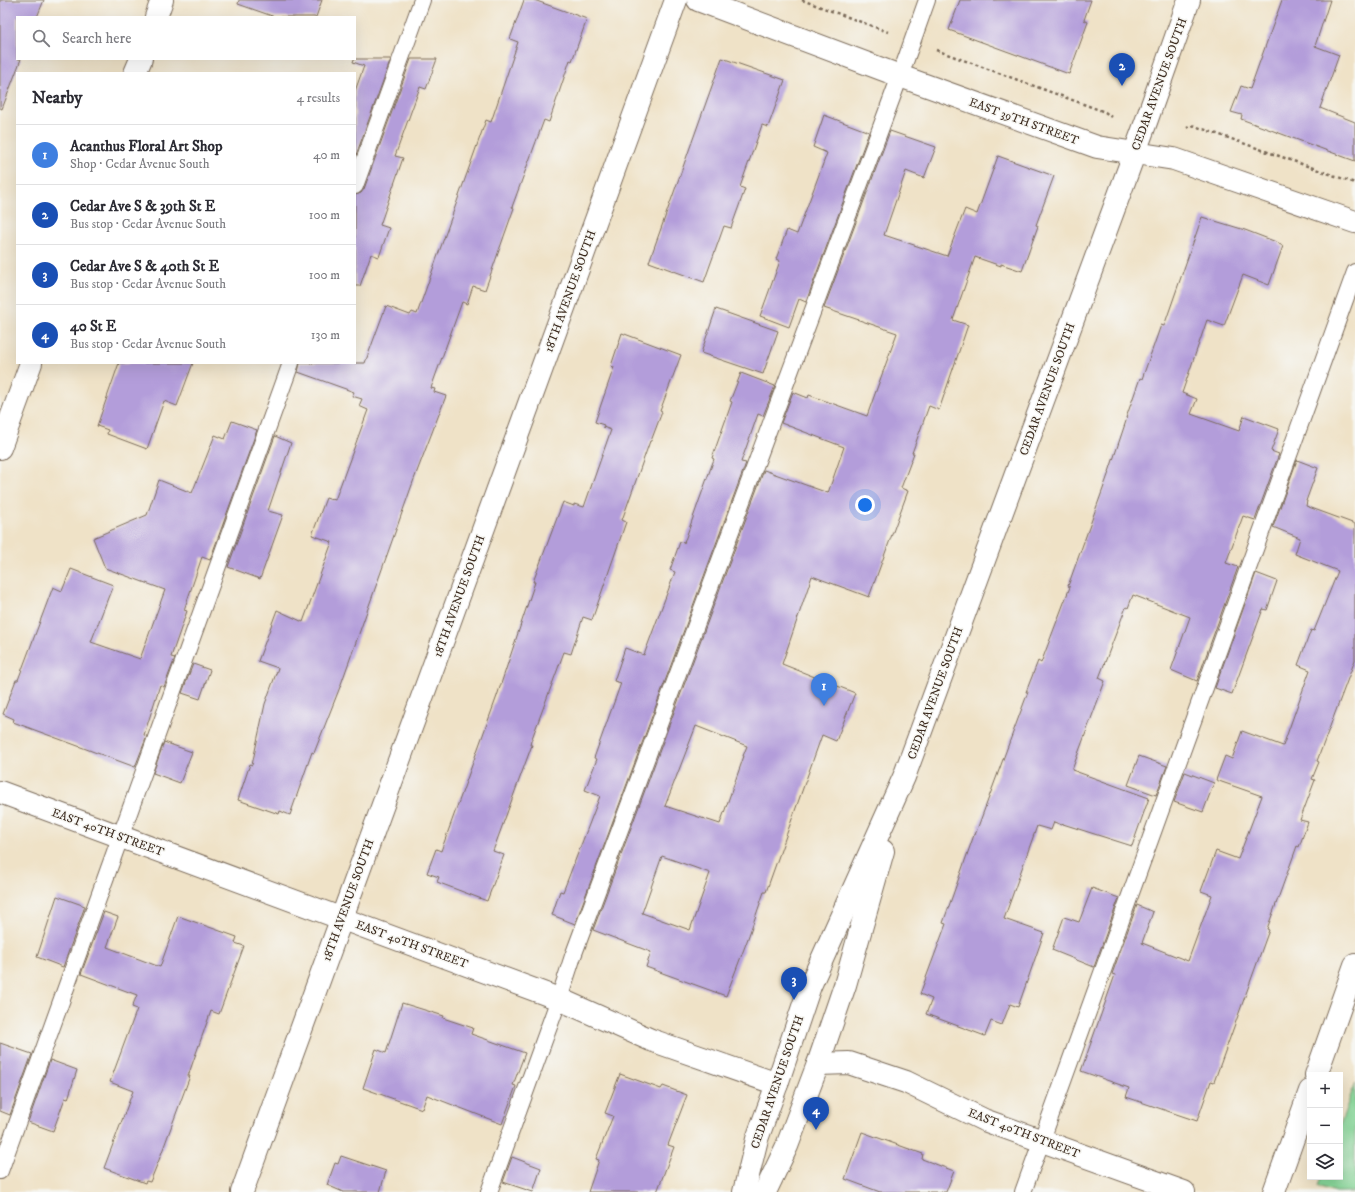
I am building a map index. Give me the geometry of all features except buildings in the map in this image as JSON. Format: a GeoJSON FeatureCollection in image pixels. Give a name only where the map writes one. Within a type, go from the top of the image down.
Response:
{"type":"FeatureCollection","features":[{"type":"Feature","properties":{"kind":"street"},"geometry":{"type":"LineString","coordinates":[[156,16],[162,0]]}},
{"type":"Feature","properties":{"kind":"street","name":"18TH AVENUE SOUTH"},"geometry":{"type":"LineString","coordinates":[[242,1192],[676,0]]}},
{"type":"Feature","properties":{"kind":"street","name":"EAST 39TH STREET"},"geometry":{"type":"LineString","coordinates":[[698,0],[900,76],[1098,147],[1174,159],[1355,222]]}},
{"type":"Feature","properties":{"kind":"street","name":"CEDAR AVENUE SOUTH"},"geometry":{"type":"LineString","coordinates":[[744,1192],[757,1139],[810,986],[904,777],[1189,0]]}},
{"type":"Feature","properties":{"kind":"street"},"geometry":{"type":"LineString","coordinates":[[135,72],[140,60]]}},
{"type":"Feature","properties":{"kind":"street"},"geometry":{"type":"LineString","coordinates":[[0,448],[31,364]]}},
{"type":"Feature","properties":{"kind":"street","name":"CEDAR AVENUE SOUTH"},"geometry":{"type":"LineString","coordinates":[[765,1192],[787,1146],[818,1064],[845,985],[904,777]]}},
{"type":"Feature","properties":{"kind":"street","name":"EAST 40TH STREET"},"geometry":{"type":"LineString","coordinates":[[0,792],[559,999],[651,1040],[777,1084]]}},
{"type":"Feature","properties":{"kind":"street"},"geometry":{"type":"LineString","coordinates":[[1317,1072],[1355,966]]}},
{"type":"Feature","properties":{"kind":"street","name":"EAST 40TH STREET"},"geometry":{"type":"LineString","coordinates":[[818,1064],[848,1063],[906,1082],[984,1120],[1184,1192]]}},
{"type":"Feature","properties":{"kind":"street"},"geometry":{"type":"LineString","coordinates":[[1274,1192],[1307,1099]]}},
{"type":"Feature","properties":{"kind":"lane"},"geometry":{"type":"LineString","coordinates":[[356,183],[422,0]]}},
{"type":"Feature","properties":{"kind":"lane"},"geometry":{"type":"LineString","coordinates":[[489,1192],[559,999],[573,956],[927,0]]}},
{"type":"Feature","properties":{"kind":"lane"},"geometry":{"type":"LineString","coordinates":[[1023,1192],[1355,272]]}},
{"type":"Feature","properties":{"kind":"lane"},"geometry":{"type":"LineString","coordinates":[[0,1170],[291,364]]}},
{"type":"Feature","properties":{"kind":"path"},"geometry":{"type":"LineString","coordinates":[[802,0],[1105,112],[1111,116]]}},
{"type":"Feature","properties":{"kind":"path"},"geometry":{"type":"LineString","coordinates":[[1187,128],[1192,125],[1355,183]]}},
{"type":"Feature","properties":{"kind":"green space"},"geometry":{"type":"Polygon","coordinates":[[[1355,1083],[1355,1192],[1335,1192],[1318,1186],[1320,1180],[1343,1180],[1343,1117],[1355,1083]]]}},
{"type":"Feature","properties":{"kind":"place","name":"Cedar Ave S & 39th St E"},"geometry":{"type":"Point","coordinates":[1122,86]}},
{"type":"Feature","properties":{"kind":"place","name":"Acanthus Floral Art Shop"},"geometry":{"type":"Point","coordinates":[824,706]}},
{"type":"Feature","properties":{"kind":"place","name":"Cedar Ave S & 40th St E"},"geometry":{"type":"Point","coordinates":[794,1000]}},
{"type":"Feature","properties":{"kind":"place","name":"40 St E"},"geometry":{"type":"Point","coordinates":[816,1130]}}]}
